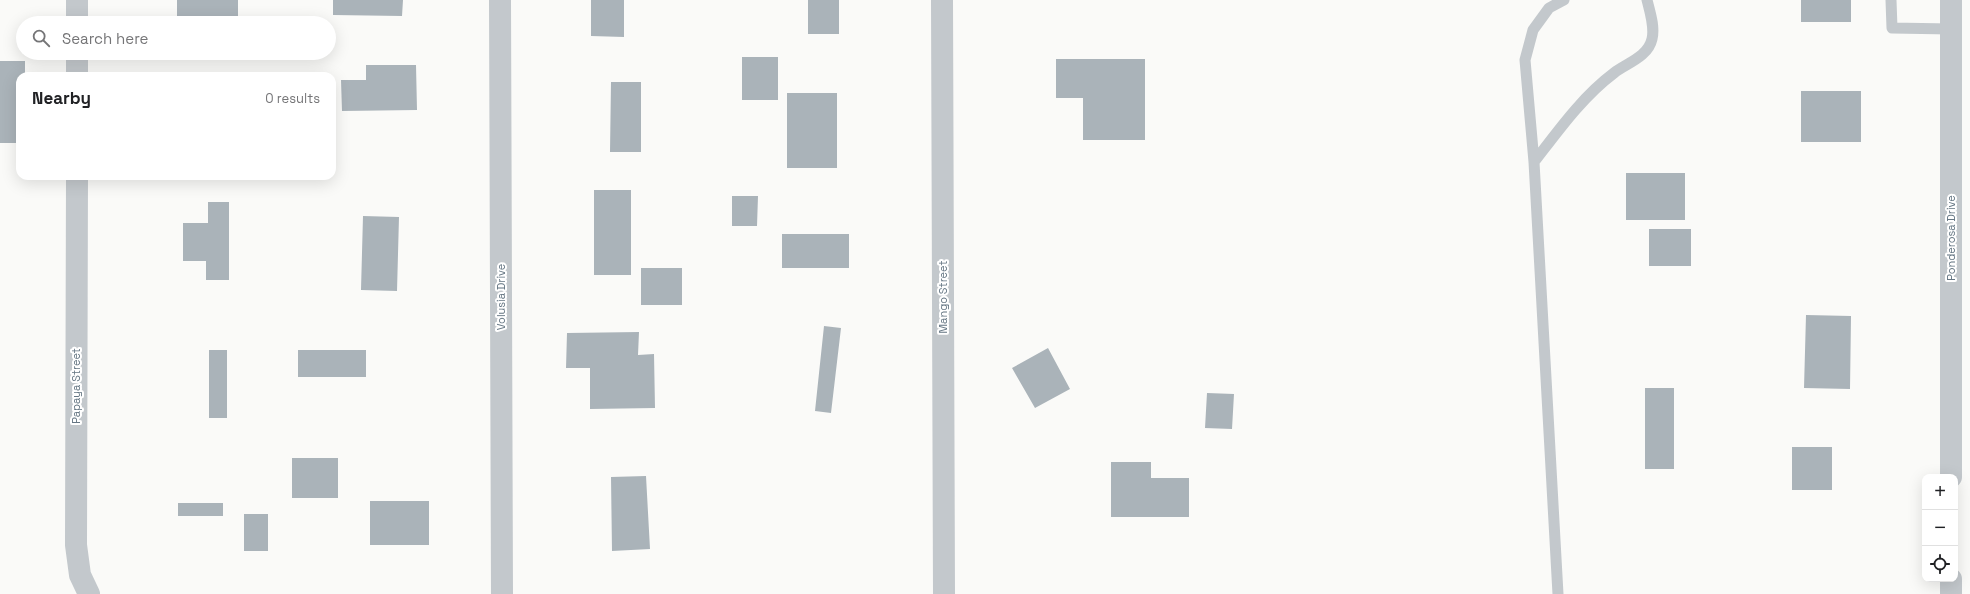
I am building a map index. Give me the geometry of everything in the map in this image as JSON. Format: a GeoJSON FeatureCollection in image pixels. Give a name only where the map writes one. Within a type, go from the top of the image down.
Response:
{"type":"FeatureCollection","features":[{"type":"Feature","properties":{"kind":"street"},"geometry":{"type":"LineString","coordinates":[[77,0],[77,16]]}},
{"type":"Feature","properties":{"kind":"street","name":"Volusia Drive"},"geometry":{"type":"LineString","coordinates":[[500,0],[502,594]]}},
{"type":"Feature","properties":{"kind":"street","name":"Mango Street"},"geometry":{"type":"LineString","coordinates":[[942,0],[944,594]]}},
{"type":"Feature","properties":{"kind":"street","name":"Ponderosa Drive"},"geometry":{"type":"LineString","coordinates":[[1951,0],[1951,474]]}},
{"type":"Feature","properties":{"kind":"street"},"geometry":{"type":"LineString","coordinates":[[77,60],[77,72]]}},
{"type":"Feature","properties":{"kind":"street","name":"Papaya Street"},"geometry":{"type":"LineString","coordinates":[[77,180],[76,545],[80,575],[89,594]]}},
{"type":"Feature","properties":{"kind":"street"},"geometry":{"type":"LineString","coordinates":[[1951,582],[1951,594]]}},
{"type":"Feature","properties":{"kind":"lane"},"geometry":{"type":"LineString","coordinates":[[1558,594],[1534,162],[1525,60],[1533,30],[1549,8],[1564,0]]}},
{"type":"Feature","properties":{"kind":"lane"},"geometry":{"type":"LineString","coordinates":[[1534,162],[1575,109],[1614,73],[1644,54],[1652,39],[1652,17],[1647,0]]}},
{"type":"Feature","properties":{"kind":"lane"},"geometry":{"type":"LineString","coordinates":[[1891,0],[1892,28],[1951,29]]}},
{"type":"Feature","properties":{"kind":"building"},"geometry":{"type":"Polygon","coordinates":[[[177,0],[238,0],[238,16],[177,16],[177,0]]]}},
{"type":"Feature","properties":{"kind":"building"},"geometry":{"type":"Polygon","coordinates":[[[333,0],[403,0],[402,16],[333,15],[333,0]]]}},
{"type":"Feature","properties":{"kind":"building"},"geometry":{"type":"Polygon","coordinates":[[[591,0],[624,0],[624,37],[591,36],[591,0]]]}},
{"type":"Feature","properties":{"kind":"building"},"geometry":{"type":"Polygon","coordinates":[[[808,0],[839,0],[839,34],[808,34],[808,0]]]}},
{"type":"Feature","properties":{"kind":"building"},"geometry":{"type":"Polygon","coordinates":[[[1801,0],[1851,0],[1851,22],[1801,22],[1801,0]]]}},
{"type":"Feature","properties":{"kind":"building"},"geometry":{"type":"Polygon","coordinates":[[[742,57],[778,57],[778,100],[742,100],[742,57]]]}},
{"type":"Feature","properties":{"kind":"building"},"geometry":{"type":"Polygon","coordinates":[[[1056,59],[1145,59],[1145,140],[1083,140],[1083,98],[1056,98],[1056,59]]]}},
{"type":"Feature","properties":{"kind":"building"},"geometry":{"type":"Polygon","coordinates":[[[0,61],[25,61],[25,72],[16,72],[16,143],[0,143],[0,61]]]}},
{"type":"Feature","properties":{"kind":"building"},"geometry":{"type":"Polygon","coordinates":[[[366,65],[416,65],[417,110],[342,111],[341,80],[366,80],[366,65]]]}},
{"type":"Feature","properties":{"kind":"building"},"geometry":{"type":"Polygon","coordinates":[[[611,82],[641,82],[641,152],[610,152],[611,82]]]}},
{"type":"Feature","properties":{"kind":"building"},"geometry":{"type":"Polygon","coordinates":[[[1801,91],[1861,91],[1861,142],[1801,142],[1801,91]]]}},
{"type":"Feature","properties":{"kind":"building"},"geometry":{"type":"Polygon","coordinates":[[[787,93],[837,93],[837,168],[787,168],[787,93]]]}},
{"type":"Feature","properties":{"kind":"building"},"geometry":{"type":"Polygon","coordinates":[[[1626,173],[1685,173],[1685,220],[1626,220],[1626,173]]]}},
{"type":"Feature","properties":{"kind":"building"},"geometry":{"type":"Polygon","coordinates":[[[594,190],[631,190],[631,275],[594,275],[594,190]]]}},
{"type":"Feature","properties":{"kind":"building"},"geometry":{"type":"Polygon","coordinates":[[[732,196],[758,196],[757,226],[732,226],[732,196]]]}},
{"type":"Feature","properties":{"kind":"building"},"geometry":{"type":"Polygon","coordinates":[[[208,202],[229,202],[229,280],[206,280],[206,261],[183,261],[183,223],[208,223],[208,202]]]}},
{"type":"Feature","properties":{"kind":"building"},"geometry":{"type":"Polygon","coordinates":[[[363,216],[399,217],[397,291],[361,290],[363,216]]]}},
{"type":"Feature","properties":{"kind":"building"},"geometry":{"type":"Polygon","coordinates":[[[1649,229],[1691,229],[1691,266],[1649,266],[1649,229]]]}},
{"type":"Feature","properties":{"kind":"building"},"geometry":{"type":"Polygon","coordinates":[[[782,234],[849,234],[849,268],[782,268],[782,234]]]}},
{"type":"Feature","properties":{"kind":"building"},"geometry":{"type":"Polygon","coordinates":[[[641,268],[682,268],[682,305],[641,305],[641,268]]]}},
{"type":"Feature","properties":{"kind":"building"},"geometry":{"type":"Polygon","coordinates":[[[1806,315],[1851,316],[1850,389],[1804,388],[1806,315]]]}},
{"type":"Feature","properties":{"kind":"building"},"geometry":{"type":"Polygon","coordinates":[[[824,326],[841,328],[831,413],[815,411],[824,326]]]}},
{"type":"Feature","properties":{"kind":"building"},"geometry":{"type":"Polygon","coordinates":[[[639,332],[638,355],[654,354],[655,408],[590,409],[590,368],[566,368],[567,333],[639,332]]]}},
{"type":"Feature","properties":{"kind":"building"},"geometry":{"type":"Polygon","coordinates":[[[1048,348],[1070,389],[1035,408],[1012,368],[1048,348]]]}},
{"type":"Feature","properties":{"kind":"building"},"geometry":{"type":"Polygon","coordinates":[[[209,350],[227,350],[227,418],[209,418],[209,350]]]}},
{"type":"Feature","properties":{"kind":"building"},"geometry":{"type":"Polygon","coordinates":[[[298,350],[366,350],[366,377],[298,377],[298,350]]]}},
{"type":"Feature","properties":{"kind":"building"},"geometry":{"type":"Polygon","coordinates":[[[1645,388],[1674,388],[1674,469],[1645,469],[1645,388]]]}},
{"type":"Feature","properties":{"kind":"building"},"geometry":{"type":"Polygon","coordinates":[[[1207,393],[1234,394],[1232,429],[1205,428],[1207,393]]]}},
{"type":"Feature","properties":{"kind":"building"},"geometry":{"type":"Polygon","coordinates":[[[1792,447],[1832,447],[1832,490],[1792,490],[1792,447]]]}},
{"type":"Feature","properties":{"kind":"building"},"geometry":{"type":"Polygon","coordinates":[[[292,458],[338,458],[338,498],[292,498],[292,458]]]}},
{"type":"Feature","properties":{"kind":"building"},"geometry":{"type":"Polygon","coordinates":[[[1111,462],[1151,462],[1151,478],[1189,478],[1189,517],[1111,517],[1111,462]]]}},
{"type":"Feature","properties":{"kind":"building"},"geometry":{"type":"Polygon","coordinates":[[[646,476],[650,549],[612,551],[611,477],[646,476]]]}},
{"type":"Feature","properties":{"kind":"building"},"geometry":{"type":"Polygon","coordinates":[[[370,501],[429,501],[429,545],[370,545],[370,501]]]}},
{"type":"Feature","properties":{"kind":"building"},"geometry":{"type":"Polygon","coordinates":[[[178,503],[223,503],[223,516],[178,516],[178,503]]]}},
{"type":"Feature","properties":{"kind":"building"},"geometry":{"type":"Polygon","coordinates":[[[244,514],[268,514],[268,551],[244,551],[244,514]]]}}]}
